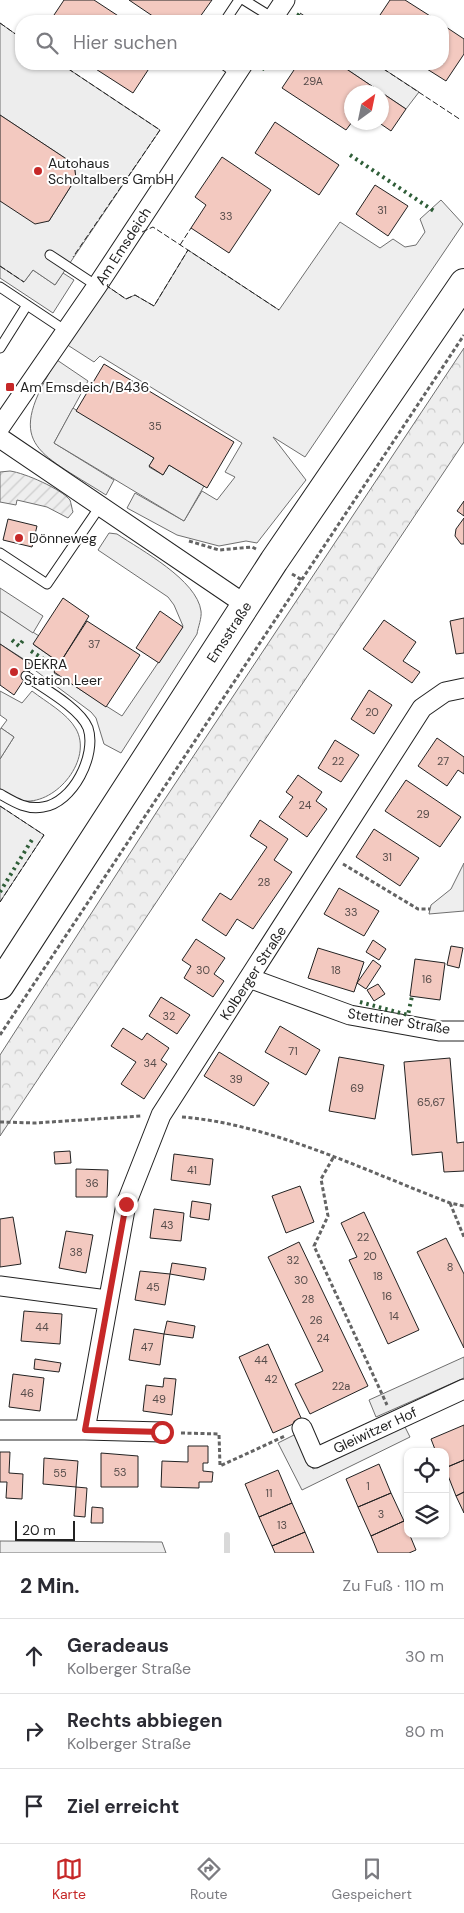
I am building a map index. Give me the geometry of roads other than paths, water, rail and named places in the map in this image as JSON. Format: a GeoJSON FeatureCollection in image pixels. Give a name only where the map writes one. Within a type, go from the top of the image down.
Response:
{"type":"FeatureCollection","features":[{"type":"Feature","properties":{"kind":"main road","name":"Emsstraße"},"geometry":{"type":"LineString","coordinates":[[0,985],[246,604],[464,283]]}},
{"type":"Feature","properties":{"kind":"street"},"geometry":{"type":"LineString","coordinates":[[275,15],[285,0]]}},
{"type":"Feature","properties":{"kind":"street","name":"Am Emsdeich"},"geometry":{"type":"LineString","coordinates":[[232,70],[97,286],[1,427],[101,504],[246,604]]}},
{"type":"Feature","properties":{"kind":"street","name":"Kolberger Straße"},"geometry":{"type":"LineString","coordinates":[[85,1430],[126,1204],[161,1115],[329,856],[422,708],[445,692],[464,688]]}},
{"type":"Feature","properties":{"kind":"street","name":"Stettiner Straße"},"geometry":{"type":"LineString","coordinates":[[249,978],[350,1015],[439,1030],[464,1031]]}},
{"type":"Feature","properties":{"kind":"street"},"geometry":{"type":"LineString","coordinates":[[0,1286],[108,1300]]}},
{"type":"Feature","properties":{"kind":"street","name":"Gleiwitzer Hof"},"geometry":{"type":"LineString","coordinates":[[302,1428],[315,1458],[464,1389]]}},
{"type":"Feature","properties":{"kind":"street"},"geometry":{"type":"LineString","coordinates":[[0,1430],[162,1432]]}},
{"type":"Feature","properties":{"kind":"lane"},"geometry":{"type":"LineString","coordinates":[[230,15],[239,0]]}},
{"type":"Feature","properties":{"kind":"lane"},"geometry":{"type":"LineString","coordinates":[[244,0],[265,15]]}},
{"type":"Feature","properties":{"kind":"lane"},"geometry":{"type":"LineString","coordinates":[[50,255],[97,286]]}},
{"type":"Feature","properties":{"kind":"lane"},"geometry":{"type":"LineString","coordinates":[[0,287],[66,331]]}},
{"type":"Feature","properties":{"kind":"lane"},"geometry":{"type":"LineString","coordinates":[[0,348],[27,305]]}},
{"type":"Feature","properties":{"kind":"lane"},"geometry":{"type":"LineString","coordinates":[[0,553],[48,584],[101,504]]}},
{"type":"Feature","properties":{"kind":"lane"},"geometry":{"type":"LineString","coordinates":[[0,794],[22,806],[44,808],[64,796],[82,775],[91,746],[87,727],[76,712],[26,676]]}},
{"type":"Feature","properties":{"kind":"waterway"},"geometry":{"type":"LineString","coordinates":[[227,1535],[227,1553]]}},
{"type":"Feature","properties":{"kind":"place","name":"Autohaus Scholtalbers GmbH"},"geometry":{"type":"Point","coordinates":[38,171]}},
{"type":"Feature","properties":{"kind":"place","name":"Am Emsdeich/B436"},"geometry":{"type":"Point","coordinates":[10,387]}},
{"type":"Feature","properties":{"kind":"place","name":"Dönneweg"},"geometry":{"type":"Point","coordinates":[19,538]}},
{"type":"Feature","properties":{"kind":"place","name":"DEKRA Station Leer"},"geometry":{"type":"Point","coordinates":[14,672]}}]}
